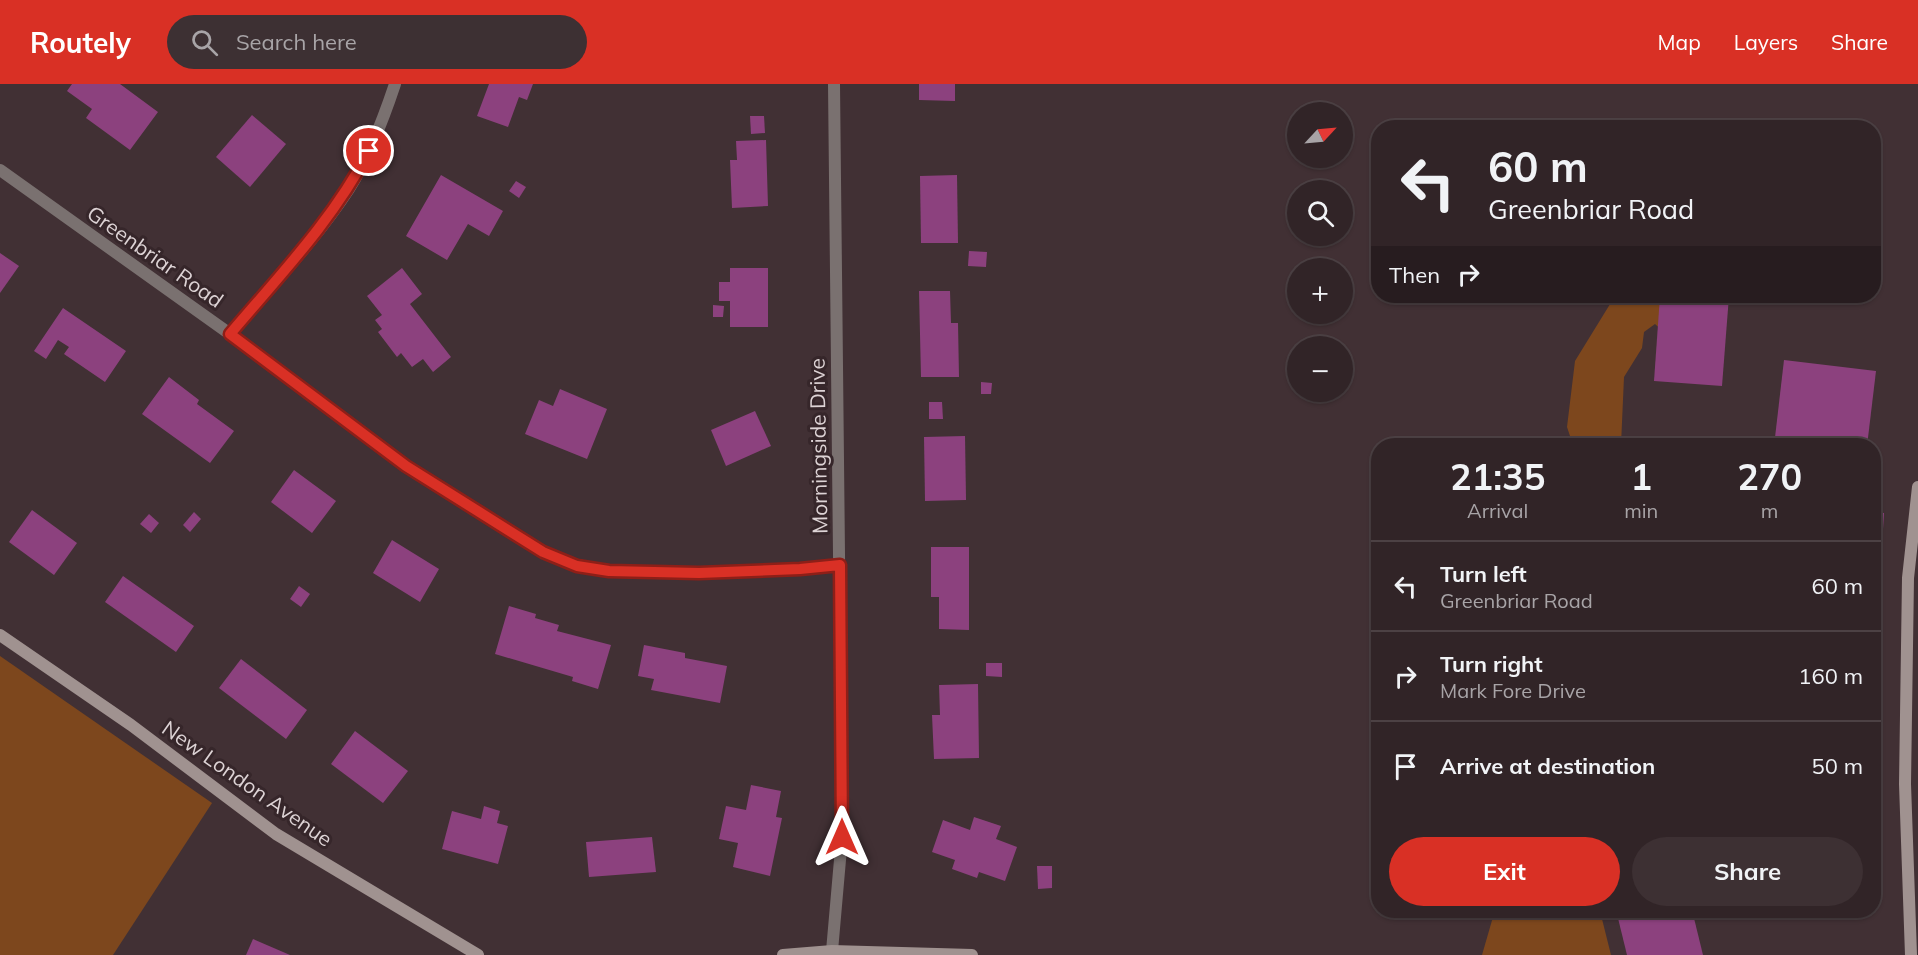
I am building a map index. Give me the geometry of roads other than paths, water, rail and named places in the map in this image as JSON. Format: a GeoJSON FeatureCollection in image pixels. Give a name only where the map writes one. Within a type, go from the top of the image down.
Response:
{"type":"FeatureCollection","features":[{"type":"Feature","properties":{"kind":"main road"},"geometry":{"type":"LineString","coordinates":[[1911,955],[1905,772],[1908,578],[1918,487]]}},
{"type":"Feature","properties":{"kind":"main road","name":"New London Avenue"},"geometry":{"type":"LineString","coordinates":[[0,634],[131,725],[276,834],[478,955]]}},
{"type":"Feature","properties":{"kind":"main road"},"geometry":{"type":"LineString","coordinates":[[783,955],[832,951],[972,955]]}},
{"type":"Feature","properties":{"kind":"street"},"geometry":{"type":"LineString","coordinates":[[230,334],[313,239],[350,188],[369,151],[395,84]]}},
{"type":"Feature","properties":{"kind":"street","name":"Morningside Drive"},"geometry":{"type":"LineString","coordinates":[[832,951],[842,837],[834,84]]}},
{"type":"Feature","properties":{"kind":"street","name":"Greenbriar Road"},"geometry":{"type":"LineString","coordinates":[[0,170],[230,334],[406,466],[543,552],[577,566],[609,571],[699,573],[840,565]]}}]}
